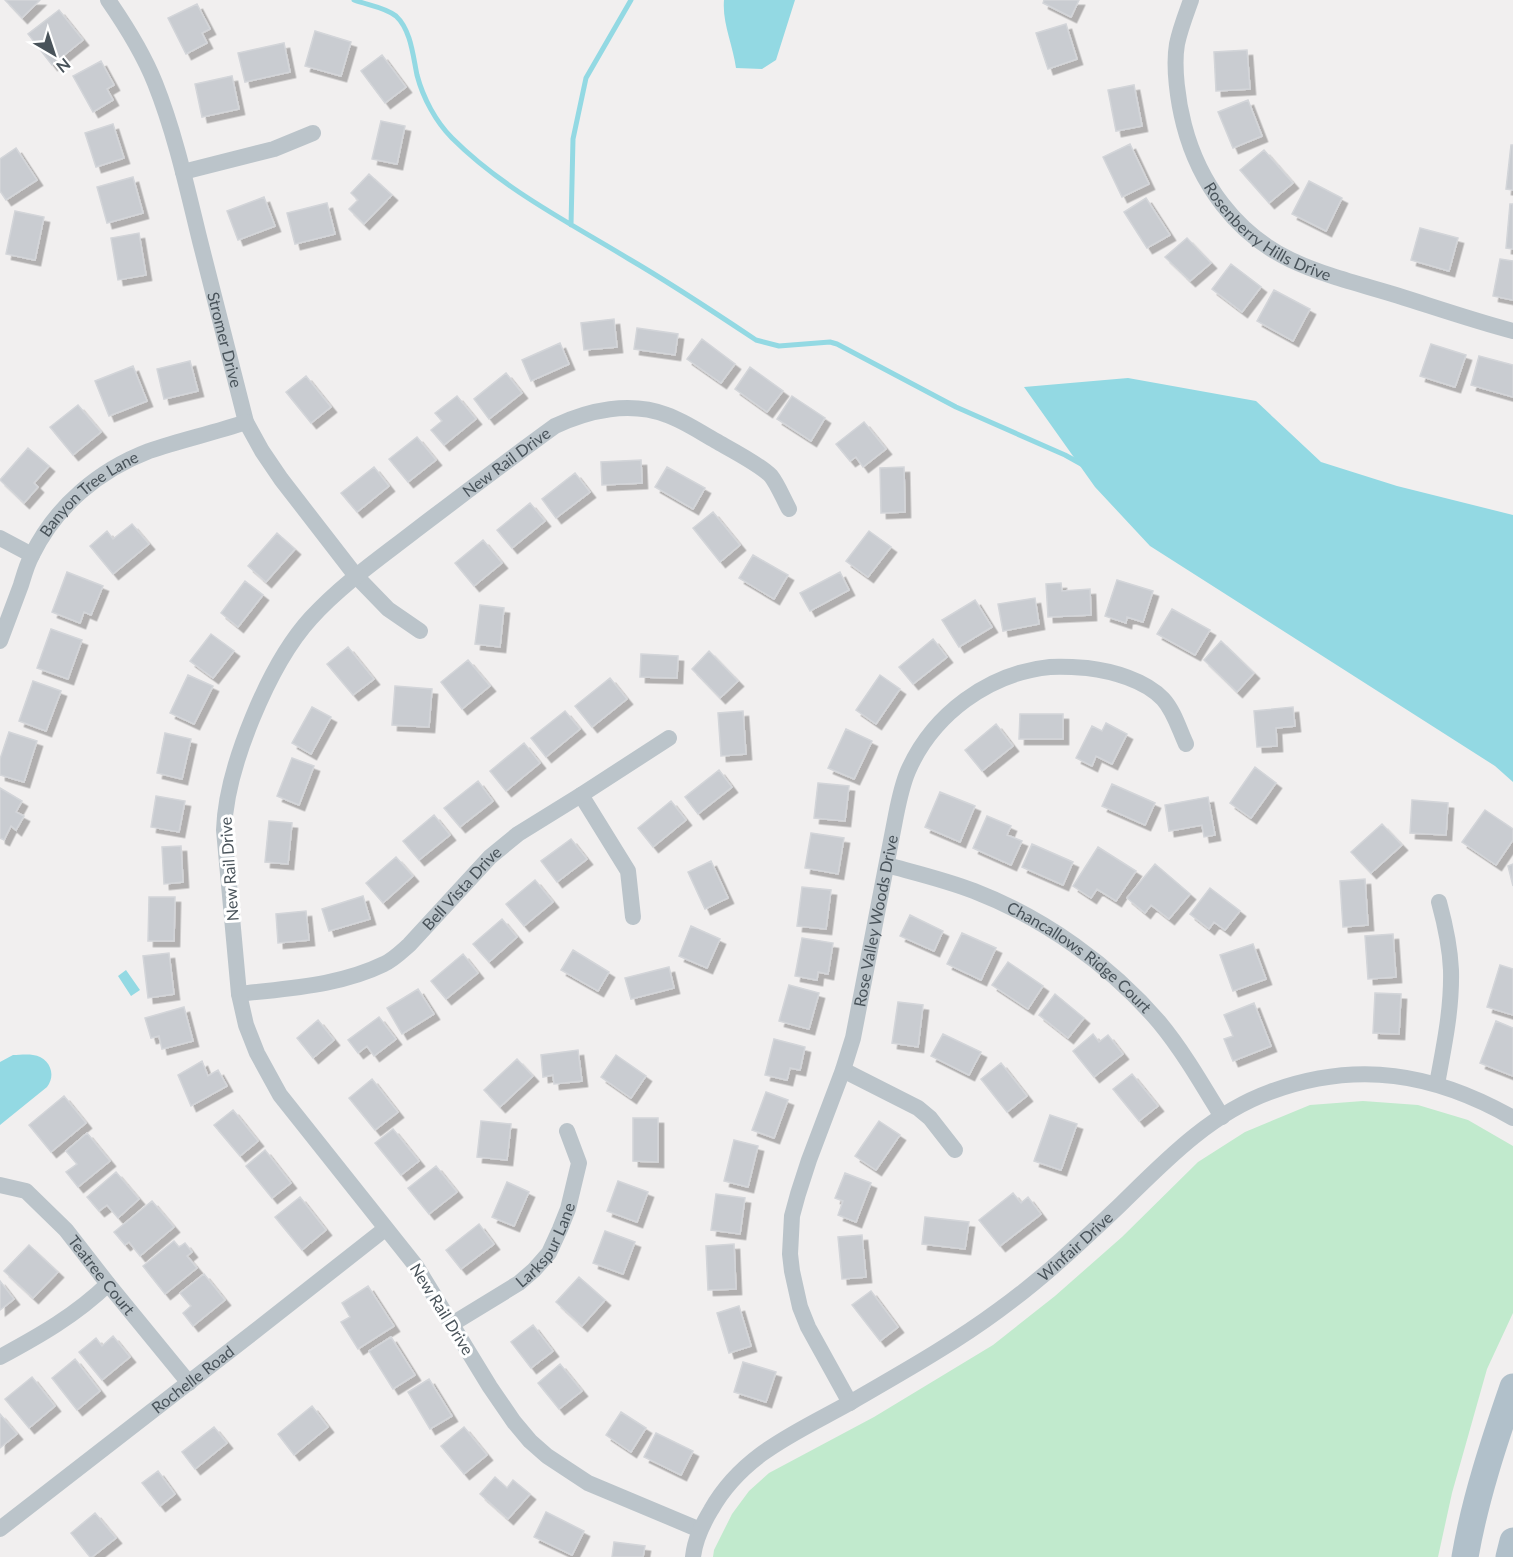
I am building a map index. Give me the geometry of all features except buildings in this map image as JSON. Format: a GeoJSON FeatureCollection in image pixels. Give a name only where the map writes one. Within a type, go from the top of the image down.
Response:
{"type":"FeatureCollection","features":[{"type":"Feature","properties":{"kind":"main road"},"geometry":{"type":"LineString","coordinates":[[1465,1557],[1484,1477],[1513,1387]]}},
{"type":"Feature","properties":{"kind":"main road"},"geometry":{"type":"LineString","coordinates":[[1509,1557],[1513,1540]]}},
{"type":"Feature","properties":{"kind":"street","name":"Stromer Drive"},"geometry":{"type":"LineString","coordinates":[[108,0],[130,33],[155,82],[183,172],[246,422],[281,479],[356,576],[388,609],[420,631]]}},
{"type":"Feature","properties":{"kind":"street","name":"Rosenberry Hills Drive"},"geometry":{"type":"LineString","coordinates":[[1191,0],[1177,44],[1176,62],[1181,112],[1189,145],[1200,169],[1228,212],[1256,239],[1290,259],[1331,275],[1513,331]]}},
{"type":"Feature","properties":{"kind":"street"},"geometry":{"type":"LineString","coordinates":[[183,172],[274,149],[313,133]]}},
{"type":"Feature","properties":{"kind":"street","name":"New Rail Drive"},"geometry":{"type":"LineString","coordinates":[[700,1530],[588,1483],[547,1456],[530,1441],[490,1387],[416,1266],[280,1095],[256,1053],[246,1025],[239,994],[224,830],[225,810],[239,753],[254,715],[272,676],[310,618],[356,576],[555,426],[584,414],[606,410],[628,408],[665,414],[741,455],[770,476],[789,509]]}},
{"type":"Feature","properties":{"kind":"street","name":"Banyon Tree Lane"},"geometry":{"type":"LineString","coordinates":[[0,641],[32,555],[48,527],[85,487],[127,461],[151,451],[246,422]]}},
{"type":"Feature","properties":{"kind":"street"},"geometry":{"type":"LineString","coordinates":[[0,538],[32,555]]}},
{"type":"Feature","properties":{"kind":"street","name":"Rose Valley Woods Drive"},"geometry":{"type":"LineString","coordinates":[[850,1403],[808,1327],[800,1307],[790,1254],[792,1216],[809,1160],[853,1038],[901,791],[908,771],[926,740],[952,711],[981,689],[1017,674],[1051,667],[1109,672],[1142,684],[1160,696],[1170,709],[1186,744]]}},
{"type":"Feature","properties":{"kind":"street","name":"Bell Vista Drive"},"geometry":{"type":"LineString","coordinates":[[239,994],[328,982],[357,975],[384,964],[409,945],[490,857],[518,834],[669,738]]}},
{"type":"Feature","properties":{"kind":"street"},"geometry":{"type":"LineString","coordinates":[[581,795],[628,871],[633,917]]}},
{"type":"Feature","properties":{"kind":"street","name":"Chancallows Ridge Court"},"geometry":{"type":"LineString","coordinates":[[887,865],[949,882],[1000,902],[1039,923],[1082,951],[1116,978],[1160,1023],[1222,1117]]}},
{"type":"Feature","properties":{"kind":"street"},"geometry":{"type":"LineString","coordinates":[[1437,1084],[1449,1018],[1450,970],[1447,933],[1439,902]]}},
{"type":"Feature","properties":{"kind":"street"},"geometry":{"type":"LineString","coordinates":[[843,1070],[918,1108],[930,1118],[955,1150]]}},
{"type":"Feature","properties":{"kind":"street","name":"Winfair Drive"},"geometry":{"type":"LineString","coordinates":[[693,1557],[700,1530],[717,1499],[733,1478],[766,1449],[942,1349],[1002,1308],[1079,1244],[1176,1150],[1222,1117],[1268,1093],[1318,1079],[1377,1074],[1437,1084],[1466,1094],[1513,1118]]}},
{"type":"Feature","properties":{"kind":"street","name":"Larkspur Lane"},"geometry":{"type":"LineString","coordinates":[[452,1324],[519,1283],[549,1253],[568,1209],[579,1163],[567,1131]]}},
{"type":"Feature","properties":{"kind":"street","name":"Teatree Court"},"geometry":{"type":"LineString","coordinates":[[0,1185],[26,1191],[66,1230],[189,1383]]}},
{"type":"Feature","properties":{"kind":"street","name":"Rochelle Road"},"geometry":{"type":"LineString","coordinates":[[0,1529],[385,1228]]}},
{"type":"Feature","properties":{"kind":"street"},"geometry":{"type":"LineString","coordinates":[[0,1357],[60,1323],[108,1284]]}},
{"type":"Feature","properties":{"kind":"green space"},"geometry":{"type":"Polygon","coordinates":[[[1363,1101],[1418,1105],[1468,1120],[1513,1146],[1513,1313],[1487,1369],[1452,1493],[1438,1557],[713,1557],[714,1550],[732,1514],[749,1491],[769,1473],[874,1417],[993,1345],[1055,1296],[1122,1237],[1198,1162],[1245,1132],[1310,1105],[1363,1101]]]}},
{"type":"Feature","properties":{"kind":"water"},"geometry":{"type":"Polygon","coordinates":[[[724,0],[795,0],[776,60],[762,69],[736,68],[726,26],[724,0]]]}},
{"type":"Feature","properties":{"kind":"water"},"geometry":{"type":"Polygon","coordinates":[[[1128,378],[1256,401],[1321,462],[1397,486],[1513,515],[1513,782],[1495,766],[1150,546],[1095,487],[1024,387],[1128,378]]]}},
{"type":"Feature","properties":{"kind":"water"},"geometry":{"type":"Polygon","coordinates":[[[126,970],[140,990],[131,996],[118,976],[126,970]]]}},
{"type":"Feature","properties":{"kind":"water"},"geometry":{"type":"Polygon","coordinates":[[[13,1055],[39,1056],[50,1067],[51,1077],[47,1087],[0,1125],[0,1062],[13,1055]]]}},
{"type":"Feature","properties":{"kind":"waterway"},"geometry":{"type":"LineString","coordinates":[[354,0],[381,8],[396,16],[408,36],[423,92],[441,125],[472,156],[537,204],[661,278],[756,340],[779,346],[830,342],[837,344],[956,407],[1083,465]]}},
{"type":"Feature","properties":{"kind":"waterway"},"geometry":{"type":"LineString","coordinates":[[571,225],[573,139],[586,78],[631,0]]}}]}
